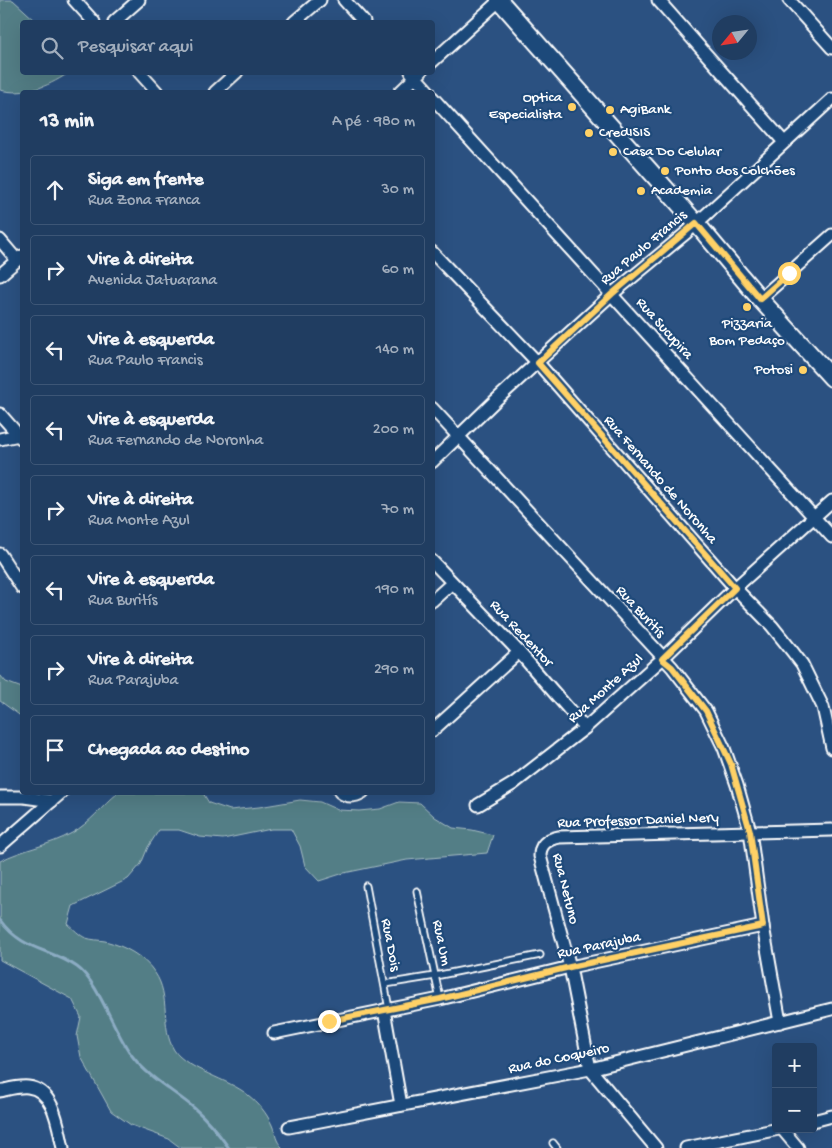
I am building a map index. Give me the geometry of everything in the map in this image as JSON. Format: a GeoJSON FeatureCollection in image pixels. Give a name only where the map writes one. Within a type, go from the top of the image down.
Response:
{"type":"FeatureCollection","features":[{"type":"Feature","properties":{"kind":"street"},"geometry":{"type":"LineString","coordinates":[[74,0],[92,20]]}},
{"type":"Feature","properties":{"kind":"street"},"geometry":{"type":"LineString","coordinates":[[116,20],[139,0]]}},
{"type":"Feature","properties":{"kind":"street"},"geometry":{"type":"LineString","coordinates":[[296,20],[320,0]]}},
{"type":"Feature","properties":{"kind":"street"},"geometry":{"type":"LineString","coordinates":[[344,0],[362,20]]}},
{"type":"Feature","properties":{"kind":"street"},"geometry":{"type":"LineString","coordinates":[[435,59],[499,0],[696,223],[760,299],[831,374]]}},
{"type":"Feature","properties":{"kind":"street"},"geometry":{"type":"LineString","coordinates":[[658,0],[784,142]]}},
{"type":"Feature","properties":{"kind":"street"},"geometry":{"type":"LineString","coordinates":[[789,0],[832,48]]}},
{"type":"Feature","properties":{"kind":"street"},"geometry":{"type":"LineString","coordinates":[[142,75],[155,90]]}},
{"type":"Feature","properties":{"kind":"street"},"geometry":{"type":"LineString","coordinates":[[217,90],[234,75]]}},
{"type":"Feature","properties":{"kind":"street"},"geometry":{"type":"LineString","coordinates":[[402,90],[415,75]]}},
{"type":"Feature","properties":{"kind":"street"},"geometry":{"type":"LineString","coordinates":[[417,75],[428,90]]}},
{"type":"Feature","properties":{"kind":"street","name":"Rua Sucupira"},"geometry":{"type":"LineString","coordinates":[[435,99],[832,537]]}},
{"type":"Feature","properties":{"kind":"street","name":"Rua Paulo Francis"},"geometry":{"type":"LineString","coordinates":[[435,459],[496,400],[612,294],[696,223],[832,99]]}},
{"type":"Feature","properties":{"kind":"street"},"geometry":{"type":"LineString","coordinates":[[760,299],[832,235]]}},
{"type":"Feature","properties":{"kind":"street"},"geometry":{"type":"LineString","coordinates":[[0,240],[20,258],[0,275]]}},
{"type":"Feature","properties":{"kind":"street","name":"Rua Fernando de Noronha"},"geometry":{"type":"LineString","coordinates":[[435,255],[538,363],[735,588],[772,626],[802,664],[823,707],[832,748]]}},
{"type":"Feature","properties":{"kind":"street","name":"Rua Buritís"},"geometry":{"type":"LineString","coordinates":[[435,411],[662,659],[672,667],[697,698],[716,729],[731,764],[750,831],[763,926],[780,1022]]}},
{"type":"Feature","properties":{"kind":"street"},"geometry":{"type":"LineString","coordinates":[[0,414],[20,434]]}},
{"type":"Feature","properties":{"kind":"street"},"geometry":{"type":"LineString","coordinates":[[0,438],[20,436]]}},
{"type":"Feature","properties":{"kind":"street","name":"Rua Monte Azul"},"geometry":{"type":"LineString","coordinates":[[478,805],[513,784],[585,728],[662,659],[735,588],[832,502]]}},
{"type":"Feature","properties":{"kind":"street"},"geometry":{"type":"LineString","coordinates":[[0,554],[20,585]]}},
{"type":"Feature","properties":{"kind":"street","name":"Rua Redentor"},"geometry":{"type":"LineString","coordinates":[[435,564],[519,652],[585,728]]}},
{"type":"Feature","properties":{"kind":"street"},"geometry":{"type":"LineString","coordinates":[[435,598],[452,583]]}},
{"type":"Feature","properties":{"kind":"street"},"geometry":{"type":"LineString","coordinates":[[435,728],[519,652]]}},
{"type":"Feature","properties":{"kind":"street"},"geometry":{"type":"LineString","coordinates":[[0,846],[59,795]]}},
{"type":"Feature","properties":{"kind":"street"},"geometry":{"type":"LineString","coordinates":[[0,797],[52,801]]}},
{"type":"Feature","properties":{"kind":"street","name":"Rua Professor Daniel Nery"},"geometry":{"type":"LineString","coordinates":[[540,849],[546,842],[560,837],[832,830]]}},
{"type":"Feature","properties":{"kind":"street","name":"Rua Netuno"},"geometry":{"type":"LineString","coordinates":[[540,849],[541,862],[570,967],[590,1069],[656,1148]]}},
{"type":"Feature","properties":{"kind":"street","name":"Rua Parajuba"},"geometry":{"type":"LineString","coordinates":[[274,1033],[440,999],[570,967],[763,926]]}},
{"type":"Feature","properties":{"kind":"street"},"geometry":{"type":"LineString","coordinates":[[386,1009],[401,1105]]}},
{"type":"Feature","properties":{"kind":"street","name":"Rua do Coqueiro"},"geometry":{"type":"LineString","coordinates":[[289,1127],[590,1069],[832,1009]]}},
{"type":"Feature","properties":{"kind":"street"},"geometry":{"type":"LineString","coordinates":[[0,1091],[29,1087],[43,1094],[51,1105],[63,1148]]}},
{"type":"Feature","properties":{"kind":"street"},"geometry":{"type":"LineString","coordinates":[[817,1120],[832,1116]]}},
{"type":"Feature","properties":{"kind":"street"},"geometry":{"type":"LineString","coordinates":[[686,1148],[772,1131]]}},
{"type":"Feature","properties":{"kind":"street"},"geometry":{"type":"LineString","coordinates":[[784,1133],[798,1148]]}},
{"type":"Feature","properties":{"kind":"lane","name":"Rua Dois"},"geometry":{"type":"LineString","coordinates":[[366,886],[385,984],[386,1009]]}},
{"type":"Feature","properties":{"kind":"lane","name":"Rua Um"},"geometry":{"type":"LineString","coordinates":[[417,891],[440,999]]}},
{"type":"Feature","properties":{"kind":"lane"},"geometry":{"type":"LineString","coordinates":[[385,984],[540,955]]}},
{"type":"Feature","properties":{"kind":"lane"},"geometry":{"type":"LineString","coordinates":[[553,1143],[557,1148]]}},
{"type":"Feature","properties":{"kind":"green space"},"geometry":{"type":"Polygon","coordinates":[[[0,0],[13,0],[35,20],[20,20],[20,75],[65,75],[35,89],[20,90],[18,92],[0,90],[0,0]]]}},
{"type":"Feature","properties":{"kind":"green space"},"geometry":{"type":"Polygon","coordinates":[[[0,675],[6,682],[20,687],[20,716],[0,701],[0,675]]]}},
{"type":"Feature","properties":{"kind":"green space"},"geometry":{"type":"Polygon","coordinates":[[[116,795],[204,795],[209,803],[230,810],[300,800],[320,802],[338,810],[359,811],[380,809],[399,802],[420,803],[435,817],[453,828],[493,835],[487,853],[407,860],[344,873],[319,881],[305,866],[300,846],[291,829],[271,829],[223,839],[200,837],[179,830],[159,830],[148,847],[141,864],[128,879],[73,906],[68,924],[79,934],[86,938],[105,941],[126,949],[150,967],[160,982],[163,991],[167,1032],[174,1050],[188,1063],[240,1089],[252,1098],[267,1116],[277,1140],[283,1148],[181,1148],[169,1139],[131,1125],[111,1111],[81,1057],[77,1036],[81,1017],[72,999],[0,960],[0,861],[54,841],[72,833],[85,824],[116,795]]]}},
{"type":"Feature","properties":{"kind":"waterway"},"geometry":{"type":"LineString","coordinates":[[0,920],[18,938],[67,961],[85,974],[100,996],[133,1057],[154,1078],[199,1113],[213,1127],[229,1148]]}},
{"type":"Feature","properties":{"kind":"place","name":"Optica Especialista"},"geometry":{"type":"Point","coordinates":[572,107]}},
{"type":"Feature","properties":{"kind":"place","name":"AgiBank"},"geometry":{"type":"Point","coordinates":[610,110]}},
{"type":"Feature","properties":{"kind":"place","name":"CredISIS"},"geometry":{"type":"Point","coordinates":[589,133]}},
{"type":"Feature","properties":{"kind":"place","name":"Casa Do Celular"},"geometry":{"type":"Point","coordinates":[613,152]}},
{"type":"Feature","properties":{"kind":"place","name":"Ponto dos Colchões"},"geometry":{"type":"Point","coordinates":[665,171]}},
{"type":"Feature","properties":{"kind":"place","name":"Academia"},"geometry":{"type":"Point","coordinates":[641,191]}},
{"type":"Feature","properties":{"kind":"place","name":"Pizzaria Bom Pedaço"},"geometry":{"type":"Point","coordinates":[747,307]}},
{"type":"Feature","properties":{"kind":"place","name":"Potosi"},"geometry":{"type":"Point","coordinates":[803,370]}},
{"type":"Feature","properties":{"kind":"route"},"geometry":{"type":"LineString","coordinates":[[329,1021],[440,999],[570,967],[763,926],[750,831],[731,764],[706,711],[672,667],[662,659],[735,588],[538,363],[612,294],[696,223],[760,299],[789,273]]}}]}
